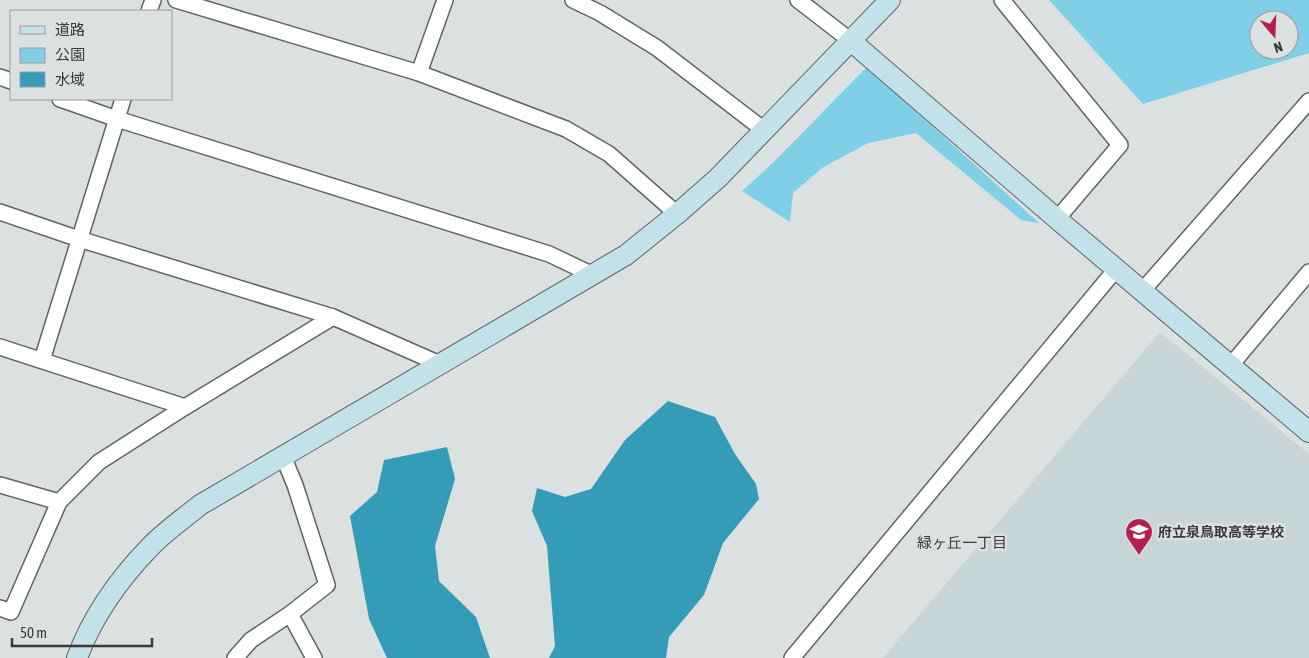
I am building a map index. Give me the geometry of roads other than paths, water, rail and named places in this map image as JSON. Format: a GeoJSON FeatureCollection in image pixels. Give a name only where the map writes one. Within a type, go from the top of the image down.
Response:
{"type":"FeatureCollection","features":[{"type":"Feature","properties":{"kind":"street"},"geometry":{"type":"LineString","coordinates":[[176,0],[418,72],[566,129],[609,154],[677,214]]}},
{"type":"Feature","properties":{"kind":"street"},"geometry":{"type":"LineString","coordinates":[[418,72],[445,0]]}},
{"type":"Feature","properties":{"kind":"street"},"geometry":{"type":"LineString","coordinates":[[573,0],[600,13],[657,48],[764,130]]}},
{"type":"Feature","properties":{"kind":"street"},"geometry":{"type":"LineString","coordinates":[[798,0],[852,41],[1057,219],[1309,432]]}},
{"type":"Feature","properties":{"kind":"street"},"geometry":{"type":"LineString","coordinates":[[77,658],[84,639],[112,589],[151,546],[200,505],[626,255],[718,178],[890,0]]}},
{"type":"Feature","properties":{"kind":"street"},"geometry":{"type":"LineString","coordinates":[[1002,0],[1120,145],[1057,219]]}},
{"type":"Feature","properties":{"kind":"street"},"geometry":{"type":"LineString","coordinates":[[63,100],[117,119],[549,254],[592,275]]}},
{"type":"Feature","properties":{"kind":"street"},"geometry":{"type":"LineString","coordinates":[[42,360],[123,100]]}},
{"type":"Feature","properties":{"kind":"street"},"geometry":{"type":"LineString","coordinates":[[1143,290],[1309,101]]}},
{"type":"Feature","properties":{"kind":"street"},"geometry":{"type":"LineString","coordinates":[[0,212],[79,239],[333,317],[440,364]]}},
{"type":"Feature","properties":{"kind":"street"},"geometry":{"type":"LineString","coordinates":[[792,658],[1117,268]]}},
{"type":"Feature","properties":{"kind":"street"},"geometry":{"type":"LineString","coordinates":[[1231,365],[1309,272]]}},
{"type":"Feature","properties":{"kind":"street"},"geometry":{"type":"LineString","coordinates":[[0,608],[11,612],[59,502],[98,462],[184,407],[333,317]]}},
{"type":"Feature","properties":{"kind":"street"},"geometry":{"type":"LineString","coordinates":[[0,347],[184,407]]}},
{"type":"Feature","properties":{"kind":"street"},"geometry":{"type":"LineString","coordinates":[[235,658],[250,640],[290,614],[327,585],[295,486],[283,456]]}},
{"type":"Feature","properties":{"kind":"street"},"geometry":{"type":"LineString","coordinates":[[0,485],[59,502]]}},
{"type":"Feature","properties":{"kind":"street"},"geometry":{"type":"LineString","coordinates":[[290,614],[314,658]]}},
{"type":"Feature","properties":{"kind":"water"},"geometry":{"type":"Polygon","coordinates":[[[668,401],[715,417],[735,454],[756,484],[759,499],[723,543],[704,595],[669,637],[666,658],[549,658],[555,646],[547,546],[532,511],[537,488],[565,497],[591,489],[625,440],[668,401]]]}},
{"type":"Feature","properties":{"kind":"water"},"geometry":{"type":"Polygon","coordinates":[[[447,447],[455,479],[435,546],[439,581],[476,617],[490,658],[387,658],[369,619],[350,516],[377,492],[384,460],[447,447]]]}},
{"type":"Feature","properties":{"kind":"place","name":"府立泉鳥取高等学校"},"geometry":{"type":"Point","coordinates":[1139,556]}},
{"type":"Feature","properties":{"kind":"district","name":"緑ヶ丘一丁目"},"geometry":{"type":"Point","coordinates":[962,542]}}]}
